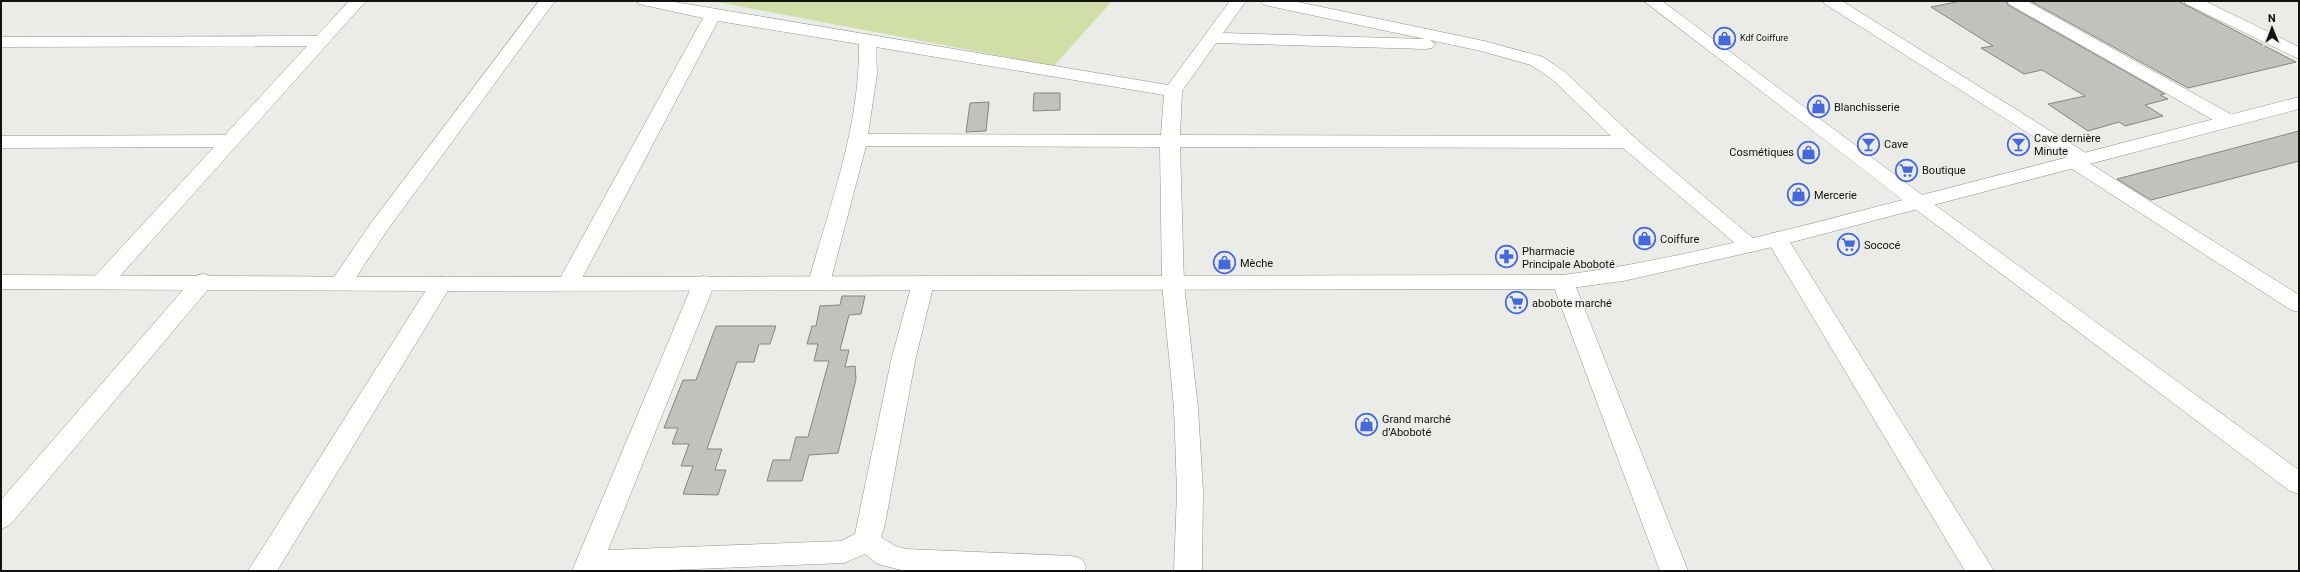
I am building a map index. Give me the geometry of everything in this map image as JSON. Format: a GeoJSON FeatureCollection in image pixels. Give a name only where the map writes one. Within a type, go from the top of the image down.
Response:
{"type":"FeatureCollection","features":[{"type":"Feature","properties":{"kind":"street"},"geometry":{"type":"LineString","coordinates":[[103,281],[358,1]]}},
{"type":"Feature","properties":{"kind":"street"},"geometry":{"type":"LineString","coordinates":[[341,283],[378,228],[546,1]]}},
{"type":"Feature","properties":{"kind":"street"},"geometry":{"type":"LineString","coordinates":[[645,1],[713,15],[1173,91]]}},
{"type":"Feature","properties":{"kind":"street"},"geometry":{"type":"LineString","coordinates":[[1188,571],[1190,492],[1186,408],[1173,284],[1170,142],[1173,91],[1238,1]]}},
{"type":"Feature","properties":{"kind":"street"},"geometry":{"type":"LineString","coordinates":[[1269,1],[1484,46],[1537,61],[1559,76],[1628,142],[1750,245]]}},
{"type":"Feature","properties":{"kind":"street"},"geometry":{"type":"LineString","coordinates":[[1641,1],[1655,4],[1917,201],[2299,484]]}},
{"type":"Feature","properties":{"kind":"street"},"geometry":{"type":"LineString","coordinates":[[1831,1],[2299,305]]}},
{"type":"Feature","properties":{"kind":"street"},"geometry":{"type":"LineString","coordinates":[[2015,1],[2229,121]]}},
{"type":"Feature","properties":{"kind":"street"},"geometry":{"type":"LineString","coordinates":[[2192,1],[2299,54]]}},
{"type":"Feature","properties":{"kind":"street"},"geometry":{"type":"LineString","coordinates":[[569,282],[713,15]]}},
{"type":"Feature","properties":{"kind":"street"},"geometry":{"type":"LineString","coordinates":[[1212,38],[1484,46]]}},
{"type":"Feature","properties":{"kind":"street"},"geometry":{"type":"LineString","coordinates":[[819,283],[858,140],[868,74],[867,40]]}},
{"type":"Feature","properties":{"kind":"street"},"geometry":{"type":"LineString","coordinates":[[1,42],[321,41]]}},
{"type":"Feature","properties":{"kind":"street"},"geometry":{"type":"LineString","coordinates":[[1,282],[203,281],[441,284],[569,282],[1173,284],[1562,282],[1623,274],[1777,239],[1917,201],[2299,104]]}},
{"type":"Feature","properties":{"kind":"street"},"geometry":{"type":"LineString","coordinates":[[858,140],[1628,142]]}},
{"type":"Feature","properties":{"kind":"street"},"geometry":{"type":"LineString","coordinates":[[1,142],[231,141]]}},
{"type":"Feature","properties":{"kind":"street"},"geometry":{"type":"LineString","coordinates":[[1777,239],[1980,571]]}},
{"type":"Feature","properties":{"kind":"street"},"geometry":{"type":"LineString","coordinates":[[3,512],[203,281]]}},
{"type":"Feature","properties":{"kind":"street"},"geometry":{"type":"LineString","coordinates":[[1562,282],[1674,571]]}},
{"type":"Feature","properties":{"kind":"street"},"geometry":{"type":"LineString","coordinates":[[704,283],[588,566],[844,552],[866,541],[872,524],[903,361],[923,283]]}},
{"type":"Feature","properties":{"kind":"street"},"geometry":{"type":"LineString","coordinates":[[262,571],[441,284]]}},
{"type":"Feature","properties":{"kind":"street"},"geometry":{"type":"LineString","coordinates":[[866,541],[888,556],[906,560],[1072,567]]}},
{"type":"Feature","properties":{"kind":"green space"},"geometry":{"type":"Polygon","coordinates":[[[712,1],[1112,1],[1054,66],[712,1]]]}},
{"type":"Feature","properties":{"kind":"building"},"geometry":{"type":"Polygon","coordinates":[[[1961,1],[2006,1],[2008,5],[2165,94],[2160,95],[2168,99],[2145,105],[2163,116],[2125,126],[2119,122],[2088,131],[2048,104],[2085,96],[2042,70],[2024,74],[1981,48],[1993,46],[1931,7],[1961,1]]]}},
{"type":"Feature","properties":{"kind":"building"},"geometry":{"type":"Polygon","coordinates":[[[2030,1],[2178,1],[2296,62],[2188,88],[2030,1]]]}},
{"type":"Feature","properties":{"kind":"building"},"geometry":{"type":"Polygon","coordinates":[[[1034,93],[1060,93],[1060,110],[1033,111],[1034,93]]]}},
{"type":"Feature","properties":{"kind":"building"},"geometry":{"type":"Polygon","coordinates":[[[989,102],[986,131],[966,132],[970,103],[989,102]]]}},
{"type":"Feature","properties":{"kind":"building"},"geometry":{"type":"Polygon","coordinates":[[[2299,131],[2299,161],[2151,200],[2117,179],[2299,131]]]}},
{"type":"Feature","properties":{"kind":"building"},"geometry":{"type":"Polygon","coordinates":[[[842,296],[865,296],[861,314],[849,315],[840,350],[849,350],[845,367],[855,366],[856,379],[838,453],[809,455],[802,481],[767,481],[773,460],[790,460],[796,437],[808,437],[829,361],[814,361],[818,344],[807,344],[812,326],[816,326],[820,306],[840,305],[842,296]]]}},
{"type":"Feature","properties":{"kind":"building"},"geometry":{"type":"Polygon","coordinates":[[[716,326],[776,326],[770,344],[759,344],[754,362],[737,362],[707,449],[722,449],[715,470],[726,470],[718,495],[683,494],[693,466],[681,466],[689,444],[672,444],[678,428],[664,428],[683,380],[696,380],[716,326]]]}},
{"type":"Feature","properties":{"kind":"place","name":"Kdf Coiffure"},"geometry":{"type":"Point","coordinates":[1724,38]}},
{"type":"Feature","properties":{"kind":"place","name":"Blanchisserie"},"geometry":{"type":"Point","coordinates":[1819,107]}},
{"type":"Feature","properties":{"kind":"place","name":"Cave"},"geometry":{"type":"Point","coordinates":[1869,144]}},
{"type":"Feature","properties":{"kind":"place","name":"Cave dernière Minute"},"geometry":{"type":"Point","coordinates":[2019,144]}},
{"type":"Feature","properties":{"kind":"place","name":"Cosmétiques"},"geometry":{"type":"Point","coordinates":[1809,152]}},
{"type":"Feature","properties":{"kind":"place","name":"Boutique"},"geometry":{"type":"Point","coordinates":[1907,170]}},
{"type":"Feature","properties":{"kind":"place","name":"Mercerie"},"geometry":{"type":"Point","coordinates":[1798,195]}},
{"type":"Feature","properties":{"kind":"place","name":"Coiffure"},"geometry":{"type":"Point","coordinates":[1645,239]}},
{"type":"Feature","properties":{"kind":"place","name":"Sococé"},"geometry":{"type":"Point","coordinates":[1849,245]}},
{"type":"Feature","properties":{"kind":"place","name":"Pharmacie Principale Aboboté"},"geometry":{"type":"Point","coordinates":[1506,257]}},
{"type":"Feature","properties":{"kind":"place","name":"Mèche"},"geometry":{"type":"Point","coordinates":[1225,263]}},
{"type":"Feature","properties":{"kind":"place","name":"abobote marché"},"geometry":{"type":"Point","coordinates":[1517,303]}},
{"type":"Feature","properties":{"kind":"place","name":"Grand marché d’Aboboté"},"geometry":{"type":"Point","coordinates":[1367,425]}}]}
